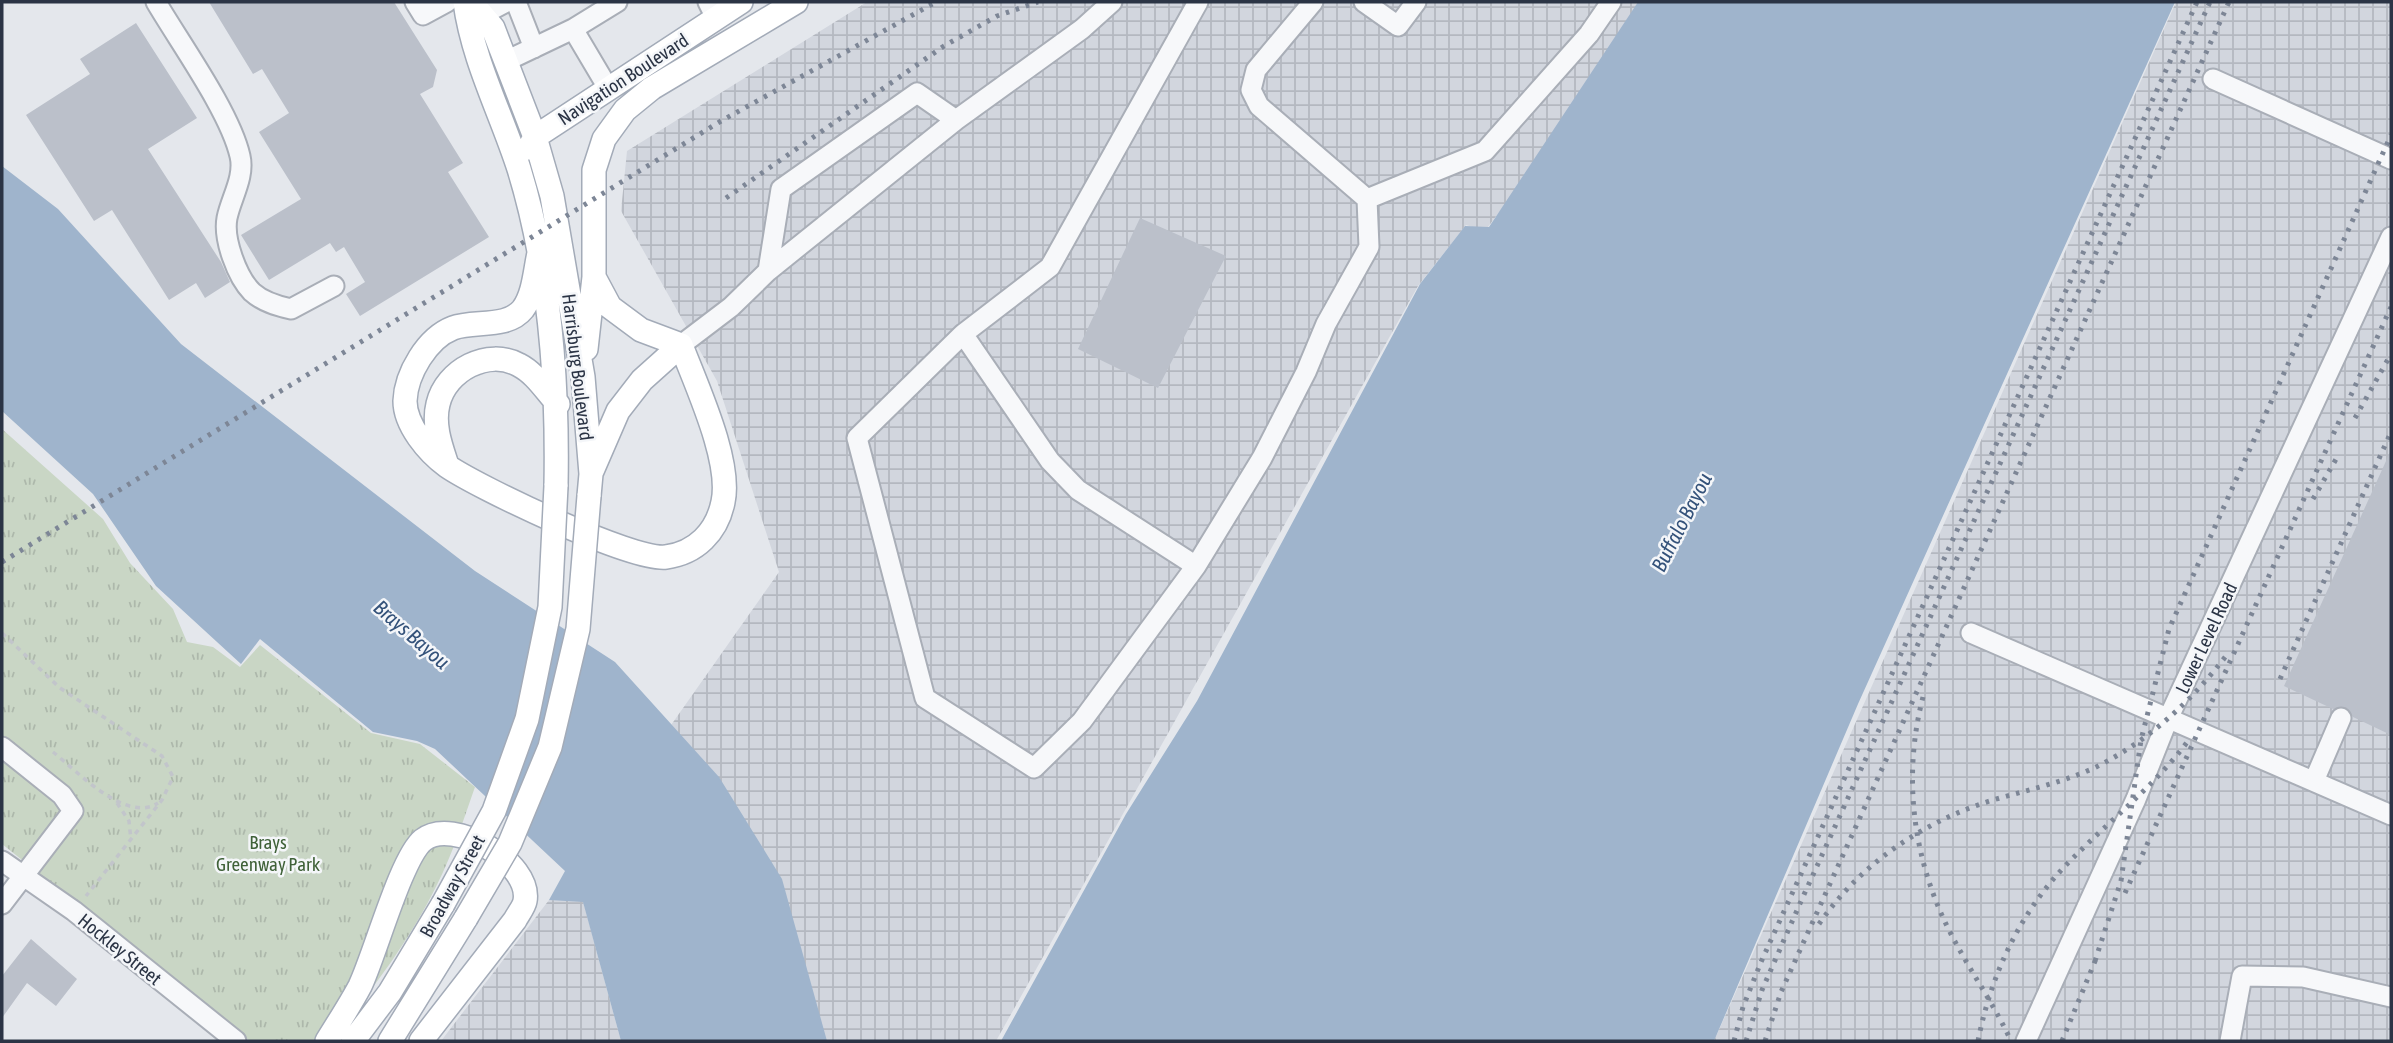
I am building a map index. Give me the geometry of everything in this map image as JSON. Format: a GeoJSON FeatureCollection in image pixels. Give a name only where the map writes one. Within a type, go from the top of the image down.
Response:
{"type":"FeatureCollection","features":[{"type":"Feature","properties":{"kind":"main road","name":"Navigation Boulevard"},"geometry":{"type":"LineString","coordinates":[[519,169],[535,137],[608,88],[712,10],[741,2]]}},
{"type":"Feature","properties":{"kind":"main road","name":"Navigation Boulevard"},"geometry":{"type":"LineString","coordinates":[[583,377],[594,276],[594,170],[604,139],[625,110],[652,88],[792,3]]}},
{"type":"Feature","properties":{"kind":"main road","name":"Harrisburg Boulevard"},"geometry":{"type":"LineString","coordinates":[[473,6],[493,28],[535,137],[554,210],[583,377],[590,485],[578,629],[550,747]]}},
{"type":"Feature","properties":{"kind":"main road","name":"Harrisburg Boulevard"},"geometry":{"type":"LineString","coordinates":[[473,6],[470,37],[519,169],[539,253],[558,404],[550,607],[527,719]]}},
{"type":"Feature","properties":{"kind":"main road"},"geometry":{"type":"LineString","coordinates":[[539,253],[530,296],[522,311],[507,320],[452,329],[424,352],[411,374],[405,402],[412,425],[430,450],[447,466],[529,510],[612,543],[664,558],[693,550],[708,536],[723,502],[721,456],[681,345],[641,330],[610,307],[594,276]]}},
{"type":"Feature","properties":{"kind":"main road"},"geometry":{"type":"LineString","coordinates":[[590,485],[618,411],[642,380],[681,345]]}},
{"type":"Feature","properties":{"kind":"main road"},"geometry":{"type":"LineString","coordinates":[[447,466],[437,436],[438,404],[449,379],[476,362],[499,358],[520,365],[558,404]]}},
{"type":"Feature","properties":{"kind":"main road","name":"Broadway Street"},"geometry":{"type":"LineString","coordinates":[[353,1041],[390,992],[443,904],[494,811],[527,719]]}},
{"type":"Feature","properties":{"kind":"main road","name":"Broadway Street"},"geometry":{"type":"LineString","coordinates":[[390,1041],[510,843],[550,747]]}},
{"type":"Feature","properties":{"kind":"main road"},"geometry":{"type":"LineString","coordinates":[[327,1041],[360,986],[409,858],[424,840],[441,833],[457,834],[511,863],[522,877],[525,901],[515,920],[421,1041]]}},
{"type":"Feature","properties":{"kind":"street"},"geometry":{"type":"LineString","coordinates":[[156,2],[229,125],[241,158],[239,178],[226,221],[233,258],[251,291],[273,305],[291,309],[334,286]]}},
{"type":"Feature","properties":{"kind":"street"},"geometry":{"type":"LineString","coordinates":[[415,2],[423,15],[447,2]]}},
{"type":"Feature","properties":{"kind":"street"},"geometry":{"type":"LineString","coordinates":[[473,6],[506,2]]}},
{"type":"Feature","properties":{"kind":"street"},"geometry":{"type":"LineString","coordinates":[[516,2],[534,48]]}},
{"type":"Feature","properties":{"kind":"street"},"geometry":{"type":"LineString","coordinates":[[506,61],[573,29],[617,2]]}},
{"type":"Feature","properties":{"kind":"street"},"geometry":{"type":"LineString","coordinates":[[681,345],[731,307],[768,271],[956,120],[1082,29],[1112,2]]}},
{"type":"Feature","properties":{"kind":"street"},"geometry":{"type":"LineString","coordinates":[[1198,2],[1050,267],[962,334],[857,438],[925,698],[1034,768],[1082,721],[1196,566],[1262,458],[1306,372],[1326,324],[1369,247],[1367,200],[1259,106],[1251,90],[1256,70],[1313,2]]}},
{"type":"Feature","properties":{"kind":"street"},"geometry":{"type":"LineString","coordinates":[[1364,2],[1398,26],[1416,2]]}},
{"type":"Feature","properties":{"kind":"street"},"geometry":{"type":"LineString","coordinates":[[1367,200],[1485,151],[1589,34],[1611,2]]}},
{"type":"Feature","properties":{"kind":"street"},"geometry":{"type":"LineString","coordinates":[[573,29],[608,88]]}},
{"type":"Feature","properties":{"kind":"street"},"geometry":{"type":"LineString","coordinates":[[2214,79],[2391,159]]}},
{"type":"Feature","properties":{"kind":"street"},"geometry":{"type":"LineString","coordinates":[[768,271],[781,189],[917,93],[956,120]]}},
{"type":"Feature","properties":{"kind":"street","name":"Lower Level Road"},"geometry":{"type":"LineString","coordinates":[[2026,1041],[2136,799],[2169,718],[2391,237]]}},
{"type":"Feature","properties":{"kind":"street"},"geometry":{"type":"LineString","coordinates":[[962,334],[1050,461],[1079,490],[1196,566]]}},
{"type":"Feature","properties":{"kind":"street"},"geometry":{"type":"LineString","coordinates":[[1971,633],[2391,815]]}},
{"type":"Feature","properties":{"kind":"street"},"geometry":{"type":"LineString","coordinates":[[2314,781],[2341,718]]}},
{"type":"Feature","properties":{"kind":"street"},"geometry":{"type":"LineString","coordinates":[[2,747],[62,795],[73,811],[2,904]]}},
{"type":"Feature","properties":{"kind":"street","name":"Hockley Street"},"geometry":{"type":"LineString","coordinates":[[2,861],[74,911],[236,1041]]}},
{"type":"Feature","properties":{"kind":"street"},"geometry":{"type":"LineString","coordinates":[[2230,1041],[2242,976],[2303,977],[2391,997]]}},
{"type":"Feature","properties":{"kind":"path"},"geometry":{"type":"LineString","coordinates":[[2,634],[60,688],[162,756],[173,777],[162,800],[74,911]]}},
{"type":"Feature","properties":{"kind":"path"},"geometry":{"type":"LineString","coordinates":[[53,752],[116,801],[129,821],[131,840]]}},
{"type":"Feature","properties":{"kind":"path"},"geometry":{"type":"LineString","coordinates":[[116,801],[141,809],[149,808],[162,800]]}},
{"type":"Feature","properties":{"kind":"shaded area"},"geometry":{"type":"Polygon","coordinates":[[[867,2],[1645,2],[1580,104],[1485,231],[1466,225],[1418,286],[996,1041],[816,1041],[664,735],[779,572],[717,381],[621,211],[627,151],[867,2]]]}},
{"type":"Feature","properties":{"kind":"shaded area"},"geometry":{"type":"Polygon","coordinates":[[[2176,2],[2391,2],[2391,1041],[1714,1041],[2176,2]]]}},
{"type":"Feature","properties":{"kind":"shaded area"},"geometry":{"type":"Polygon","coordinates":[[[549,900],[583,901],[621,1041],[441,1041],[549,900]]]}},
{"type":"Feature","properties":{"kind":"green space","name":"Brays Greenway Park"},"geometry":{"type":"Polygon","coordinates":[[[2,429],[103,519],[130,563],[173,609],[187,642],[213,647],[240,667],[260,645],[371,733],[420,744],[475,787],[451,854],[423,911],[379,979],[328,1041],[250,1041],[2,844],[2,429]]]}},
{"type":"Feature","properties":{"kind":"water","name":"Buffalo Bayou"},"geometry":{"type":"Polygon","coordinates":[[[1638,2],[2175,2],[1858,704],[1714,1041],[1001,1041],[1126,814],[1197,701],[1420,284],[1465,226],[1489,227],[1638,2]]]}},
{"type":"Feature","properties":{"kind":"water","name":"Brays Bayou"},"geometry":{"type":"Polygon","coordinates":[[[2,166],[58,209],[181,344],[475,571],[615,662],[719,777],[782,879],[827,1041],[621,1041],[583,902],[549,900],[565,871],[435,749],[417,741],[373,732],[260,639],[241,664],[156,586],[93,494],[2,411],[2,166]]]}},
{"type":"Feature","properties":{"kind":"building"},"geometry":{"type":"Polygon","coordinates":[[[209,2],[394,2],[437,70],[433,87],[420,94],[463,163],[448,172],[489,237],[360,316],[346,294],[365,282],[344,247],[336,252],[330,243],[269,280],[241,235],[301,199],[259,132],[289,113],[262,69],[253,74],[209,2]]]}},
{"type":"Feature","properties":{"kind":"building"},"geometry":{"type":"Polygon","coordinates":[[[136,23],[197,118],[148,149],[221,262],[230,282],[205,298],[196,283],[169,300],[112,210],[94,221],[26,115],[90,74],[80,59],[136,23]]]}},
{"type":"Feature","properties":{"kind":"building"},"geometry":{"type":"Polygon","coordinates":[[[1140,218],[1226,256],[1158,388],[1078,349],[1140,218]]]}},
{"type":"Feature","properties":{"kind":"building"},"geometry":{"type":"Polygon","coordinates":[[[2391,450],[2391,735],[2353,717],[2346,707],[2333,709],[2284,686],[2391,450]]]}},
{"type":"Feature","properties":{"kind":"building"},"geometry":{"type":"Polygon","coordinates":[[[31,939],[77,979],[56,1006],[27,983],[2,1018],[2,976],[31,939]]]}},
{"type":"Feature","properties":{"kind":"railway"},"geometry":{"type":"LineString","coordinates":[[2,562],[721,121],[936,2]]}},
{"type":"Feature","properties":{"kind":"railway"},"geometry":{"type":"LineString","coordinates":[[726,198],[944,46],[997,16],[1038,2]]}},
{"type":"Feature","properties":{"kind":"railway"},"geometry":{"type":"LineString","coordinates":[[1734,1041],[1743,1007],[1761,962],[2197,2]]}},
{"type":"Feature","properties":{"kind":"railway"},"geometry":{"type":"LineString","coordinates":[[1746,1041],[1762,990],[1802,899],[2210,2]]}},
{"type":"Feature","properties":{"kind":"railway"},"geometry":{"type":"LineString","coordinates":[[1765,1041],[1781,992],[2229,2]]}},
{"type":"Feature","properties":{"kind":"railway"},"geometry":{"type":"LineString","coordinates":[[2095,961],[2121,881],[2141,740],[2169,629],[2391,135]]}},
{"type":"Feature","properties":{"kind":"railway"},"geometry":{"type":"LineString","coordinates":[[2125,893],[2391,307]]}},
{"type":"Feature","properties":{"kind":"railway"},"geometry":{"type":"LineString","coordinates":[[2355,418],[2391,354]]}},
{"type":"Feature","properties":{"kind":"railway"},"geometry":{"type":"LineString","coordinates":[[2280,679],[2391,432]]}},
{"type":"Feature","properties":{"kind":"railway"},"geometry":{"type":"LineString","coordinates":[[2313,499],[2339,454]]}},
{"type":"Feature","properties":{"kind":"railway"},"geometry":{"type":"LineString","coordinates":[[1819,924],[1854,882],[1896,847],[1918,833],[1967,809],[2082,773],[2133,745],[2185,703],[2229,652]]}},
{"type":"Feature","properties":{"kind":"railway"},"geometry":{"type":"LineString","coordinates":[[1923,697],[1913,758],[1915,818],[1920,848],[1938,906],[1951,934],[2011,1041]]}},
{"type":"Feature","properties":{"kind":"railway"},"geometry":{"type":"LineString","coordinates":[[1978,1041],[2001,964],[2012,940],[2040,896],[2076,855],[2162,772],[2188,741]]}},
{"type":"Feature","properties":{"kind":"railway"},"geometry":{"type":"LineString","coordinates":[[2062,1041],[2098,954]]}}]}
